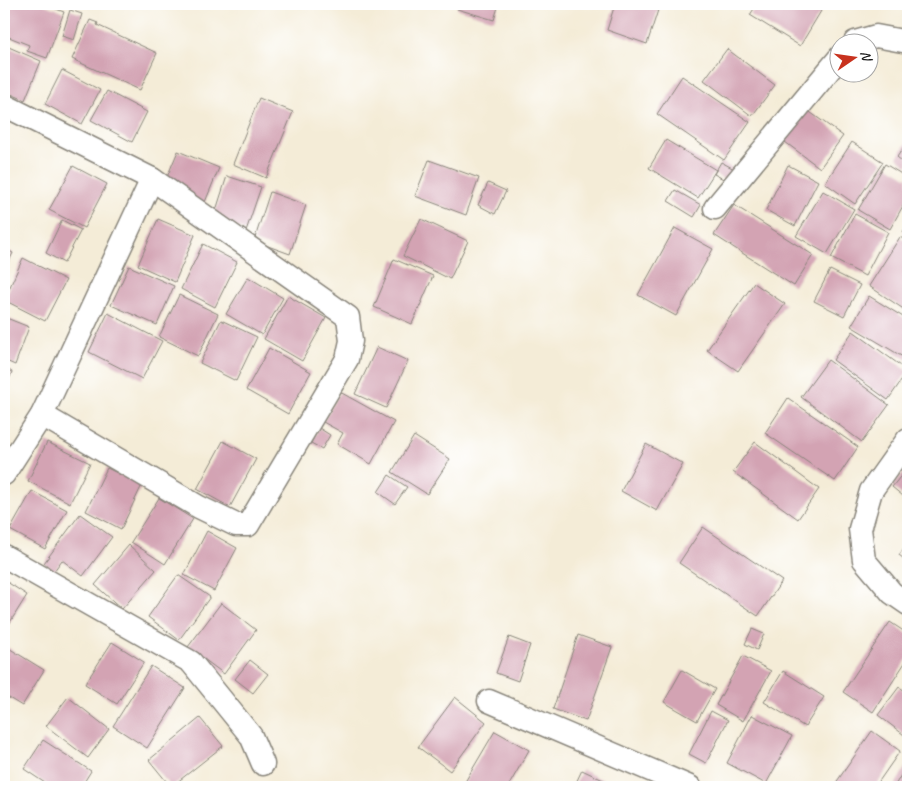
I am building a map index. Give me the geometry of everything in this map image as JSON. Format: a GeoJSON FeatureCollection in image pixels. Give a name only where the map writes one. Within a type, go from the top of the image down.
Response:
{"type":"FeatureCollection","features":[{"type":"Feature","properties":{"kind":"street"},"geometry":{"type":"LineString","coordinates":[[880,37],[908,42]]}},
{"type":"Feature","properties":{"kind":"street"},"geometry":{"type":"LineString","coordinates":[[716,208],[830,69]]}},
{"type":"Feature","properties":{"kind":"street"},"geometry":{"type":"LineString","coordinates":[[4,105],[152,179],[348,318],[351,341],[347,359],[248,525],[236,525],[199,507],[42,414]]}},
{"type":"Feature","properties":{"kind":"street"},"geometry":{"type":"LineString","coordinates":[[5,467],[42,414],[152,179]]}},
{"type":"Feature","properties":{"kind":"street"},"geometry":{"type":"LineString","coordinates":[[908,439],[871,491],[860,529],[864,560],[892,593],[908,604]]}},
{"type":"Feature","properties":{"kind":"street"},"geometry":{"type":"LineString","coordinates":[[4,556],[191,662],[251,736],[263,764]]}},
{"type":"Feature","properties":{"kind":"street"},"geometry":{"type":"LineString","coordinates":[[489,701],[690,787]]}},
{"type":"Feature","properties":{"kind":"building"},"geometry":{"type":"Polygon","coordinates":[[[4,4],[43,4],[64,12],[47,58],[27,51],[29,45],[4,35],[4,4]]]}},
{"type":"Feature","properties":{"kind":"building"},"geometry":{"type":"Polygon","coordinates":[[[458,4],[499,4],[494,20],[457,9],[458,4]]]}},
{"type":"Feature","properties":{"kind":"building"},"geometry":{"type":"Polygon","coordinates":[[[615,4],[660,4],[647,44],[607,30],[615,4]]]}},
{"type":"Feature","properties":{"kind":"building"},"geometry":{"type":"Polygon","coordinates":[[[757,4],[810,4],[821,11],[800,46],[750,15],[757,4]]]}},
{"type":"Feature","properties":{"kind":"building"},"geometry":{"type":"Polygon","coordinates":[[[70,10],[82,14],[74,40],[62,36],[70,10]]]}},
{"type":"Feature","properties":{"kind":"building"},"geometry":{"type":"Polygon","coordinates":[[[90,20],[157,53],[140,90],[72,59],[90,20]]]}},
{"type":"Feature","properties":{"kind":"building"},"geometry":{"type":"Polygon","coordinates":[[[4,45],[41,61],[25,100],[4,91],[4,45]]]}},
{"type":"Feature","properties":{"kind":"building"},"geometry":{"type":"Polygon","coordinates":[[[727,49],[775,85],[752,116],[704,80],[727,49]]]}},
{"type":"Feature","properties":{"kind":"building"},"geometry":{"type":"Polygon","coordinates":[[[62,70],[100,90],[82,124],[45,104],[62,70]]]}},
{"type":"Feature","properties":{"kind":"building"},"geometry":{"type":"Polygon","coordinates":[[[682,76],[750,122],[724,160],[657,114],[682,76]]]}},
{"type":"Feature","properties":{"kind":"building"},"geometry":{"type":"Polygon","coordinates":[[[107,91],[147,112],[132,142],[91,120],[107,91]]]}},
{"type":"Feature","properties":{"kind":"building"},"geometry":{"type":"Polygon","coordinates":[[[259,98],[293,112],[266,178],[233,164],[259,98]]]}},
{"type":"Feature","properties":{"kind":"building"},"geometry":{"type":"Polygon","coordinates":[[[807,110],[843,136],[820,168],[785,142],[807,110]]]}},
{"type":"Feature","properties":{"kind":"building"},"geometry":{"type":"Polygon","coordinates":[[[666,140],[716,170],[698,198],[649,168],[666,140]]]}},
{"type":"Feature","properties":{"kind":"building"},"geometry":{"type":"Polygon","coordinates":[[[908,141],[908,166],[897,157],[908,141]]]}},
{"type":"Feature","properties":{"kind":"building"},"geometry":{"type":"Polygon","coordinates":[[[852,142],[883,162],[855,204],[825,183],[852,142]]]}},
{"type":"Feature","properties":{"kind":"building"},"geometry":{"type":"Polygon","coordinates":[[[178,151],[219,168],[203,207],[162,189],[178,151]]]}},
{"type":"Feature","properties":{"kind":"building"},"geometry":{"type":"Polygon","coordinates":[[[429,160],[479,178],[466,215],[415,196],[429,160]]]}},
{"type":"Feature","properties":{"kind":"building"},"geometry":{"type":"Polygon","coordinates":[[[721,162],[736,170],[729,182],[714,174],[721,162]]]}},
{"type":"Feature","properties":{"kind":"building"},"geometry":{"type":"Polygon","coordinates":[[[885,164],[908,178],[908,197],[890,229],[858,210],[885,164]]]}},
{"type":"Feature","properties":{"kind":"building"},"geometry":{"type":"Polygon","coordinates":[[[788,165],[818,181],[795,226],[766,210],[788,165]]]}},
{"type":"Feature","properties":{"kind":"building"},"geometry":{"type":"Polygon","coordinates":[[[73,166],[107,184],[84,228],[49,210],[73,166]]]}},
{"type":"Feature","properties":{"kind":"building"},"geometry":{"type":"Polygon","coordinates":[[[227,176],[261,187],[246,231],[213,220],[227,176]]]}},
{"type":"Feature","properties":{"kind":"building"},"geometry":{"type":"Polygon","coordinates":[[[488,183],[506,191],[495,214],[478,205],[488,183]]]}},
{"type":"Feature","properties":{"kind":"building"},"geometry":{"type":"Polygon","coordinates":[[[675,190],[701,205],[694,217],[668,201],[675,190]]]}},
{"type":"Feature","properties":{"kind":"building"},"geometry":{"type":"Polygon","coordinates":[[[823,191],[854,209],[827,254],[796,236],[823,191]]]}},
{"type":"Feature","properties":{"kind":"building"},"geometry":{"type":"Polygon","coordinates":[[[270,192],[306,205],[290,254],[254,241],[270,192]]]}},
{"type":"Feature","properties":{"kind":"building"},"geometry":{"type":"Polygon","coordinates":[[[734,205],[813,255],[794,286],[714,235],[734,205]]]}},
{"type":"Feature","properties":{"kind":"building"},"geometry":{"type":"Polygon","coordinates":[[[855,214],[888,232],[865,276],[831,258],[855,214]]]}},
{"type":"Feature","properties":{"kind":"building"},"geometry":{"type":"Polygon","coordinates":[[[158,219],[195,235],[175,282],[138,265],[158,219]]]}},
{"type":"Feature","properties":{"kind":"building"},"geometry":{"type":"Polygon","coordinates":[[[421,219],[468,241],[450,279],[403,256],[421,219]]]}},
{"type":"Feature","properties":{"kind":"building"},"geometry":{"type":"Polygon","coordinates":[[[62,220],[81,230],[64,263],[46,253],[62,220]]]}},
{"type":"Feature","properties":{"kind":"building"},"geometry":{"type":"Polygon","coordinates":[[[908,223],[908,235],[903,232],[908,223]]]}},
{"type":"Feature","properties":{"kind":"building"},"geometry":{"type":"Polygon","coordinates":[[[675,228],[713,249],[676,316],[638,295],[675,228]]]}},
{"type":"Feature","properties":{"kind":"building"},"geometry":{"type":"Polygon","coordinates":[[[900,237],[908,242],[908,312],[869,286],[900,237]]]}},
{"type":"Feature","properties":{"kind":"building"},"geometry":{"type":"Polygon","coordinates":[[[203,244],[237,262],[215,307],[181,289],[203,244]]]}},
{"type":"Feature","properties":{"kind":"building"},"geometry":{"type":"Polygon","coordinates":[[[4,248],[13,253],[4,271],[4,248]]]}},
{"type":"Feature","properties":{"kind":"building"},"geometry":{"type":"Polygon","coordinates":[[[23,258],[66,280],[45,321],[4,300],[23,258]]]}},
{"type":"Feature","properties":{"kind":"building"},"geometry":{"type":"Polygon","coordinates":[[[394,259],[433,276],[412,324],[374,307],[394,259]]]}},
{"type":"Feature","properties":{"kind":"building"},"geometry":{"type":"Polygon","coordinates":[[[129,266],[174,286],[157,325],[111,305],[129,266]]]}},
{"type":"Feature","properties":{"kind":"building"},"geometry":{"type":"Polygon","coordinates":[[[830,270],[860,285],[844,316],[814,301],[830,270]]]}},
{"type":"Feature","properties":{"kind":"building"},"geometry":{"type":"Polygon","coordinates":[[[248,277],[283,298],[262,335],[226,314],[248,277]]]}},
{"type":"Feature","properties":{"kind":"building"},"geometry":{"type":"Polygon","coordinates":[[[754,283],[785,304],[738,371],[707,350],[754,283]]]}},
{"type":"Feature","properties":{"kind":"building"},"geometry":{"type":"Polygon","coordinates":[[[179,295],[218,314],[198,356],[159,337],[179,295]]]}},
{"type":"Feature","properties":{"kind":"building"},"geometry":{"type":"Polygon","coordinates":[[[288,296],[326,318],[302,361],[264,339],[288,296]]]}},
{"type":"Feature","properties":{"kind":"building"},"geometry":{"type":"Polygon","coordinates":[[[869,296],[908,320],[908,360],[851,326],[869,296]]]}},
{"type":"Feature","properties":{"kind":"building"},"geometry":{"type":"Polygon","coordinates":[[[108,313],[162,341],[142,379],[89,352],[108,313]]]}},
{"type":"Feature","properties":{"kind":"building"},"geometry":{"type":"Polygon","coordinates":[[[4,317],[29,327],[15,365],[4,360],[4,317]]]}},
{"type":"Feature","properties":{"kind":"building"},"geometry":{"type":"Polygon","coordinates":[[[221,320],[257,337],[236,381],[200,363],[221,320]]]}},
{"type":"Feature","properties":{"kind":"building"},"geometry":{"type":"Polygon","coordinates":[[[853,331],[908,371],[888,400],[833,360],[853,331]]]}},
{"type":"Feature","properties":{"kind":"building"},"geometry":{"type":"Polygon","coordinates":[[[377,347],[408,361],[386,408],[355,394],[377,347]]]}},
{"type":"Feature","properties":{"kind":"building"},"geometry":{"type":"Polygon","coordinates":[[[269,348],[311,372],[288,414],[246,390],[269,348]]]}},
{"type":"Feature","properties":{"kind":"building"},"geometry":{"type":"Polygon","coordinates":[[[828,360],[889,405],[862,442],[801,397],[828,360]]]}},
{"type":"Feature","properties":{"kind":"building"},"geometry":{"type":"Polygon","coordinates":[[[4,368],[12,372],[4,391],[4,368]]]}},
{"type":"Feature","properties":{"kind":"building"},"geometry":{"type":"Polygon","coordinates":[[[340,392],[394,422],[371,464],[337,444],[343,433],[323,422],[340,392]]]}},
{"type":"Feature","properties":{"kind":"building"},"geometry":{"type":"Polygon","coordinates":[[[788,398],[858,447],[835,481],[765,433],[788,398]]]}},
{"type":"Feature","properties":{"kind":"building"},"geometry":{"type":"Polygon","coordinates":[[[319,428],[330,435],[322,449],[311,443],[319,428]]]}},
{"type":"Feature","properties":{"kind":"building"},"geometry":{"type":"Polygon","coordinates":[[[414,436],[450,459],[427,494],[392,472],[414,436]]]}},
{"type":"Feature","properties":{"kind":"building"},"geometry":{"type":"Polygon","coordinates":[[[223,441],[256,459],[230,507],[197,489],[223,441]]]}},
{"type":"Feature","properties":{"kind":"building"},"geometry":{"type":"Polygon","coordinates":[[[47,442],[90,463],[70,503],[28,481],[47,442]]]}},
{"type":"Feature","properties":{"kind":"building"},"geometry":{"type":"Polygon","coordinates":[[[755,442],[819,489],[798,519],[733,472],[755,442]]]}},
{"type":"Feature","properties":{"kind":"building"},"geometry":{"type":"Polygon","coordinates":[[[646,444],[683,464],[657,511],[621,491],[646,444]]]}},
{"type":"Feature","properties":{"kind":"building"},"geometry":{"type":"Polygon","coordinates":[[[908,467],[908,500],[892,487],[908,467]]]}},
{"type":"Feature","properties":{"kind":"building"},"geometry":{"type":"Polygon","coordinates":[[[107,468],[142,485],[121,529],[86,511],[107,468]]]}},
{"type":"Feature","properties":{"kind":"building"},"geometry":{"type":"Polygon","coordinates":[[[389,475],[407,487],[395,504],[378,492],[389,475]]]}},
{"type":"Feature","properties":{"kind":"building"},"geometry":{"type":"Polygon","coordinates":[[[32,491],[67,510],[45,549],[10,530],[32,491]]]}},
{"type":"Feature","properties":{"kind":"building"},"geometry":{"type":"Polygon","coordinates":[[[159,498],[193,519],[165,564],[131,542],[159,498]]]}},
{"type":"Feature","properties":{"kind":"building"},"geometry":{"type":"Polygon","coordinates":[[[80,514],[112,537],[83,576],[62,560],[54,571],[44,563],[80,514]]]}},
{"type":"Feature","properties":{"kind":"building"},"geometry":{"type":"Polygon","coordinates":[[[703,527],[782,581],[758,616],[679,563],[703,527]]]}},
{"type":"Feature","properties":{"kind":"building"},"geometry":{"type":"Polygon","coordinates":[[[207,531],[237,548],[214,591],[184,575],[207,531]]]}},
{"type":"Feature","properties":{"kind":"building"},"geometry":{"type":"Polygon","coordinates":[[[908,542],[908,562],[899,555],[908,542]]]}},
{"type":"Feature","properties":{"kind":"building"},"geometry":{"type":"Polygon","coordinates":[[[129,545],[156,570],[122,609],[95,585],[129,545]]]}},
{"type":"Feature","properties":{"kind":"building"},"geometry":{"type":"Polygon","coordinates":[[[178,575],[210,597],[179,640],[148,617],[178,575]]]}},
{"type":"Feature","properties":{"kind":"building"},"geometry":{"type":"Polygon","coordinates":[[[4,580],[27,595],[4,632],[4,580]]]}},
{"type":"Feature","properties":{"kind":"building"},"geometry":{"type":"Polygon","coordinates":[[[221,603],[256,630],[224,674],[188,647],[221,603]]]}},
{"type":"Feature","properties":{"kind":"building"},"geometry":{"type":"Polygon","coordinates":[[[890,622],[908,634],[908,658],[873,712],[843,692],[890,622]]]}},
{"type":"Feature","properties":{"kind":"building"},"geometry":{"type":"Polygon","coordinates":[[[752,629],[764,634],[757,650],[745,644],[752,629]]]}},
{"type":"Feature","properties":{"kind":"building"},"geometry":{"type":"Polygon","coordinates":[[[578,635],[612,647],[586,721],[553,709],[578,635]]]}},
{"type":"Feature","properties":{"kind":"building"},"geometry":{"type":"Polygon","coordinates":[[[509,637],[530,645],[518,681],[496,673],[509,637]]]}},
{"type":"Feature","properties":{"kind":"building"},"geometry":{"type":"Polygon","coordinates":[[[112,642],[144,662],[117,704],[85,684],[112,642]]]}},
{"type":"Feature","properties":{"kind":"building"},"geometry":{"type":"Polygon","coordinates":[[[7,647],[44,670],[22,706],[4,695],[4,652],[7,647]]]}},
{"type":"Feature","properties":{"kind":"building"},"geometry":{"type":"Polygon","coordinates":[[[743,656],[771,671],[743,721],[716,705],[743,656]]]}},
{"type":"Feature","properties":{"kind":"building"},"geometry":{"type":"Polygon","coordinates":[[[250,660],[268,674],[253,693],[235,679],[250,660]]]}},
{"type":"Feature","properties":{"kind":"building"},"geometry":{"type":"Polygon","coordinates":[[[151,666],[185,688],[147,748],[113,726],[151,666]]]}},
{"type":"Feature","properties":{"kind":"building"},"geometry":{"type":"Polygon","coordinates":[[[682,670],[715,689],[697,721],[664,702],[682,670]]]}},
{"type":"Feature","properties":{"kind":"building"},"geometry":{"type":"Polygon","coordinates":[[[783,671],[824,697],[805,727],[764,702],[783,671]]]}},
{"type":"Feature","properties":{"kind":"building"},"geometry":{"type":"Polygon","coordinates":[[[899,687],[907,692],[908,690],[908,738],[878,715],[899,687]]]}},
{"type":"Feature","properties":{"kind":"building"},"geometry":{"type":"Polygon","coordinates":[[[68,697],[109,729],[88,758],[46,726],[68,697]]]}},
{"type":"Feature","properties":{"kind":"building"},"geometry":{"type":"Polygon","coordinates":[[[455,697],[486,722],[450,771],[418,747],[455,697]]]}},
{"type":"Feature","properties":{"kind":"building"},"geometry":{"type":"Polygon","coordinates":[[[711,711],[728,720],[706,763],[689,754],[711,711]]]}},
{"type":"Feature","properties":{"kind":"building"},"geometry":{"type":"Polygon","coordinates":[[[752,715],[792,736],[766,784],[727,763],[752,715]]]}},
{"type":"Feature","properties":{"kind":"building"},"geometry":{"type":"Polygon","coordinates":[[[200,718],[223,746],[171,787],[149,760],[200,718]]]}},
{"type":"Feature","properties":{"kind":"building"},"geometry":{"type":"Polygon","coordinates":[[[495,731],[529,750],[508,787],[462,787],[495,731]]]}},
{"type":"Feature","properties":{"kind":"building"},"geometry":{"type":"Polygon","coordinates":[[[872,731],[900,751],[875,787],[833,787],[872,731]]]}},
{"type":"Feature","properties":{"kind":"building"},"geometry":{"type":"Polygon","coordinates":[[[43,740],[91,771],[81,787],[51,787],[24,769],[43,740]]]}},
{"type":"Feature","properties":{"kind":"building"},"geometry":{"type":"Polygon","coordinates":[[[908,763],[908,787],[894,787],[908,763]]]}},
{"type":"Feature","properties":{"kind":"building"},"geometry":{"type":"Polygon","coordinates":[[[582,770],[618,787],[574,787],[582,770]]]}}]}
